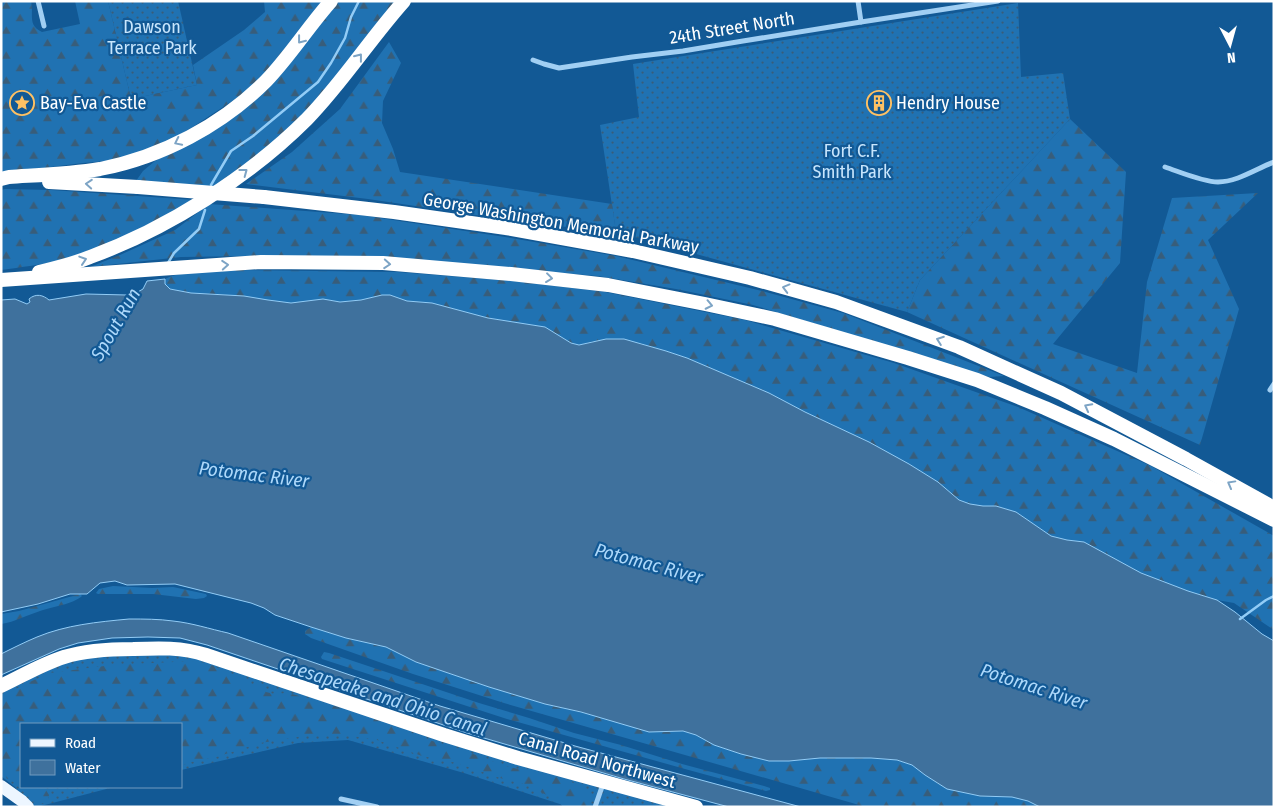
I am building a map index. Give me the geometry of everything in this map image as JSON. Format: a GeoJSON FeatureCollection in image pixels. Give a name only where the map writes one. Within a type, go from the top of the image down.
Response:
{"type":"FeatureCollection","features":[{"type":"Feature","properties":{"kind":"highway"},"geometry":{"type":"LineString","coordinates":[[1,179],[80,172],[110,167],[142,157],[184,140],[222,117],[260,87],[283,62],[331,1]]}},
{"type":"Feature","properties":{"kind":"highway"},"geometry":{"type":"LineString","coordinates":[[1,280],[65,266],[104,252],[154,228],[223,187],[269,153],[306,119],[334,88],[404,1]]}},
{"type":"Feature","properties":{"kind":"highway","name":"George Washington Memorial Parkway"},"geometry":{"type":"LineString","coordinates":[[1,183],[46,182],[138,187],[264,197],[394,212],[506,228],[633,251],[750,278],[836,302],[959,347],[1061,393],[1274,508]]}},
{"type":"Feature","properties":{"kind":"highway"},"geometry":{"type":"LineString","coordinates":[[1,280],[261,262],[383,263],[511,274],[608,285],[775,319],[977,380],[1114,439],[1274,520]]}},
{"type":"Feature","properties":{"kind":"highway","name":"Canal Road Northwest"},"geometry":{"type":"LineString","coordinates":[[1,686],[53,661],[84,652],[118,649],[182,649],[206,655],[444,736],[696,807]]}},
{"type":"Feature","properties":{"kind":"main road"},"geometry":{"type":"LineString","coordinates":[[2,786],[17,807]]}},
{"type":"Feature","properties":{"kind":"main road"},"geometry":{"type":"LineString","coordinates":[[2,786],[28,807]]}},
{"type":"Feature","properties":{"kind":"street"},"geometry":{"type":"LineString","coordinates":[[38,1],[44,26]]}},
{"type":"Feature","properties":{"kind":"street"},"geometry":{"type":"LineString","coordinates":[[858,1],[861,22]]}},
{"type":"Feature","properties":{"kind":"street","name":"24th Street North"},"geometry":{"type":"LineString","coordinates":[[533,60],[559,68],[632,56],[743,42],[998,1]]}},
{"type":"Feature","properties":{"kind":"street"},"geometry":{"type":"LineString","coordinates":[[1165,167],[1195,178],[1218,182],[1236,178],[1274,162]]}},
{"type":"Feature","properties":{"kind":"street"},"geometry":{"type":"LineString","coordinates":[[1270,390],[1274,384]]}},
{"type":"Feature","properties":{"kind":"street"},"geometry":{"type":"LineString","coordinates":[[595,807],[604,782]]}},
{"type":"Feature","properties":{"kind":"street"},"geometry":{"type":"LineString","coordinates":[[341,799],[376,807]]}},
{"type":"Feature","properties":{"kind":"green space"},"geometry":{"type":"Polygon","coordinates":[[[1,1],[31,1],[34,26],[42,32],[80,24],[75,1],[108,1],[131,99],[197,85],[193,65],[244,30],[265,12],[264,1],[324,1],[268,70],[249,90],[168,141],[118,160],[1,173],[1,1]]]}},
{"type":"Feature","properties":{"kind":"green space","name":"Dawson Terrace Park"},"geometry":{"type":"Polygon","coordinates":[[[108,1],[178,1],[197,85],[131,99],[108,1]]]}},
{"type":"Feature","properties":{"kind":"green space"},"geometry":{"type":"Polygon","coordinates":[[[337,1],[398,1],[310,108],[269,146],[216,187],[136,181],[143,171],[155,161],[214,128],[337,1]]]}},
{"type":"Feature","properties":{"kind":"green space","name":"Fort C.F. Smith Park"},"geometry":{"type":"Polygon","coordinates":[[[1018,3],[1021,77],[1063,73],[1070,119],[920,280],[907,312],[616,232],[600,125],[639,117],[633,64],[1018,3]]]}},
{"type":"Feature","properties":{"kind":"green space"},"geometry":{"type":"Polygon","coordinates":[[[389,42],[401,63],[383,101],[382,123],[400,172],[612,204],[616,232],[538,224],[368,199],[246,184],[292,152],[340,109],[389,42]]]}},
{"type":"Feature","properties":{"kind":"green space"},"geometry":{"type":"Polygon","coordinates":[[[1070,119],[1126,172],[1120,263],[1053,344],[1137,373],[1147,282],[1172,198],[1258,193],[1208,240],[1239,309],[1200,445],[907,312],[920,280],[1070,119]]]}},
{"type":"Feature","properties":{"kind":"green space"},"geometry":{"type":"Polygon","coordinates":[[[1,190],[51,190],[195,200],[114,243],[54,262],[1,270],[1,190]]]}},
{"type":"Feature","properties":{"kind":"green space"},"geometry":{"type":"Polygon","coordinates":[[[209,204],[360,215],[616,256],[762,291],[843,313],[1004,376],[989,377],[753,305],[676,289],[598,276],[358,256],[181,257],[90,267],[175,230],[209,204]]]}},
{"type":"Feature","properties":{"kind":"green space"},"geometry":{"type":"Polygon","coordinates":[[[237,270],[397,272],[513,281],[605,292],[745,320],[894,363],[1018,407],[1151,466],[1274,536],[1274,630],[1234,603],[1188,591],[1141,573],[1084,542],[1051,536],[1016,512],[996,506],[970,504],[959,500],[938,482],[869,442],[769,393],[687,358],[640,343],[593,341],[580,345],[571,343],[545,327],[488,318],[432,303],[407,301],[390,295],[340,302],[323,299],[291,303],[219,294],[191,293],[170,289],[165,284],[165,279],[180,274],[237,270]]]}},
{"type":"Feature","properties":{"kind":"green space"},"geometry":{"type":"Polygon","coordinates":[[[113,586],[173,587],[206,594],[207,596],[196,599],[153,594],[96,593],[99,589],[113,586]]]}},
{"type":"Feature","properties":{"kind":"green space"},"geometry":{"type":"Polygon","coordinates":[[[80,594],[82,596],[73,601],[1,624],[1,614],[19,611],[80,594]]]}},
{"type":"Feature","properties":{"kind":"green space"},"geometry":{"type":"Polygon","coordinates":[[[311,627],[346,638],[386,647],[416,662],[545,704],[664,732],[683,731],[696,735],[714,745],[769,761],[820,758],[897,760],[912,765],[947,789],[980,796],[1012,797],[1028,801],[1040,807],[866,807],[504,703],[413,674],[311,638],[305,634],[305,631],[311,627]]]}},
{"type":"Feature","properties":{"kind":"green space"},"geometry":{"type":"Polygon","coordinates":[[[324,652],[574,733],[764,786],[770,788],[770,790],[766,791],[507,719],[322,659],[321,657],[324,652]]]}},
{"type":"Feature","properties":{"kind":"green space"},"geometry":{"type":"Polygon","coordinates":[[[106,653],[185,654],[680,807],[569,807],[464,773],[348,740],[298,743],[182,770],[182,723],[20,723],[20,788],[110,788],[33,807],[15,787],[1,776],[1,691],[41,669],[106,653]]]}},
{"type":"Feature","properties":{"kind":"green space"},"geometry":{"type":"Polygon","coordinates":[[[195,661],[210,664],[229,674],[242,676],[250,685],[258,685],[266,692],[274,694],[288,693],[322,702],[379,720],[432,741],[460,749],[505,766],[527,771],[539,771],[567,780],[578,785],[590,795],[591,800],[588,807],[563,807],[551,797],[524,784],[457,763],[422,756],[377,740],[353,736],[316,734],[260,743],[182,766],[182,723],[20,723],[20,788],[1,773],[1,697],[50,673],[112,665],[195,661]]]}},
{"type":"Feature","properties":{"kind":"green space"},"geometry":{"type":"Polygon","coordinates":[[[20,788],[45,788],[49,795],[48,800],[44,803],[33,801],[20,788]]]}},
{"type":"Feature","properties":{"kind":"water","name":"Potomac River"},"geometry":{"type":"Polygon","coordinates":[[[165,279],[165,284],[170,289],[191,293],[244,296],[291,303],[323,299],[340,302],[390,295],[407,301],[432,303],[488,318],[545,327],[571,343],[579,345],[606,339],[624,339],[666,351],[769,393],[869,442],[938,482],[959,500],[970,504],[996,506],[1016,512],[1051,536],[1084,542],[1141,573],[1217,600],[1274,641],[1274,807],[1040,807],[1028,801],[1012,797],[980,796],[947,789],[912,765],[897,760],[820,758],[769,761],[714,745],[696,735],[683,731],[649,732],[581,712],[545,704],[416,662],[386,647],[346,638],[275,615],[251,603],[175,584],[127,585],[115,581],[100,583],[87,594],[70,594],[38,604],[1,612],[1,300],[15,299],[27,304],[30,302],[29,299],[37,295],[49,300],[86,294],[127,295],[143,289],[147,281],[165,279]]]}},
{"type":"Feature","properties":{"kind":"water","name":"Chesapeake and Ohio Canal"},"geometry":{"type":"Polygon","coordinates":[[[129,619],[157,619],[180,622],[228,633],[440,706],[575,746],[801,807],[729,807],[624,779],[467,733],[207,645],[180,638],[112,638],[78,643],[59,649],[1,675],[1,654],[32,639],[70,627],[129,619]]]}},
{"type":"Feature","properties":{"kind":"waterway","name":"Spout Run"},"geometry":{"type":"LineString","coordinates":[[211,185],[231,151],[253,136],[318,82],[345,38],[351,17],[359,1]]}},
{"type":"Feature","properties":{"kind":"waterway","name":"Spout Run"},"geometry":{"type":"LineString","coordinates":[[168,263],[174,253],[199,229],[205,210]]}},
{"type":"Feature","properties":{"kind":"waterway"},"geometry":{"type":"LineString","coordinates":[[1240,619],[1274,596]]}},
{"type":"Feature","properties":{"kind":"place","name":"Bay-Eva Castle"},"geometry":{"type":"Point","coordinates":[22,103]}},
{"type":"Feature","properties":{"kind":"place","name":"Hendry House"},"geometry":{"type":"Point","coordinates":[879,103]}}]}
